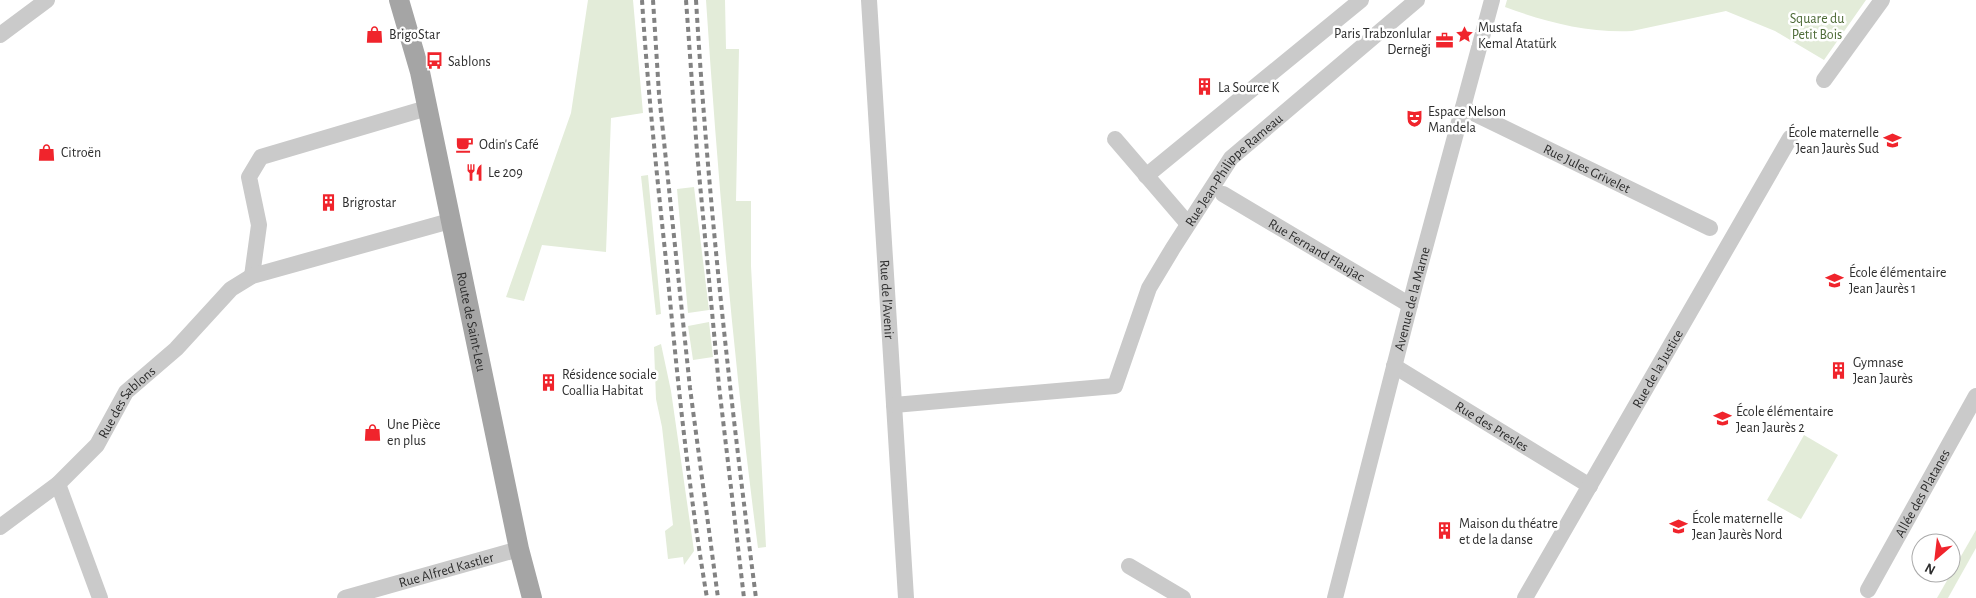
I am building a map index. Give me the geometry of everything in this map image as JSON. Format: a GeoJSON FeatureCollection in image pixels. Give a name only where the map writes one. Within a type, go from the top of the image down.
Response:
{"type":"FeatureCollection","features":[{"type":"Feature","properties":{"kind":"main road","name":"Route de Saint-Leu"},"geometry":{"type":"LineString","coordinates":[[399,0],[413,46],[427,108],[519,549],[532,598]]}},
{"type":"Feature","properties":{"kind":"main road","name":"Route de Saint-Leu"},"geometry":{"type":"LineString","coordinates":[[412,0],[413,46]]}},
{"type":"Feature","properties":{"kind":"street"},"geometry":{"type":"LineString","coordinates":[[0,35],[47,0]]}},
{"type":"Feature","properties":{"kind":"street","name":"Rue de l'Avenir"},"geometry":{"type":"LineString","coordinates":[[869,0],[906,598]]}},
{"type":"Feature","properties":{"kind":"street"},"geometry":{"type":"LineString","coordinates":[[1146,176],[1360,0]]}},
{"type":"Feature","properties":{"kind":"street","name":"Rue Jean-Philippe Rameau"},"geometry":{"type":"LineString","coordinates":[[894,405],[1115,386],[1149,288],[1231,158],[1417,0]]}},
{"type":"Feature","properties":{"kind":"street","name":"Avenue de la Marne"},"geometry":{"type":"LineString","coordinates":[[1335,598],[1410,305],[1492,0]]}},
{"type":"Feature","properties":{"kind":"street"},"geometry":{"type":"LineString","coordinates":[[1824,80],[1882,0]]}},
{"type":"Feature","properties":{"kind":"street"},"geometry":{"type":"LineString","coordinates":[[252,276],[259,225],[249,177],[261,157],[427,108]]}},
{"type":"Feature","properties":{"kind":"street","name":"Rue Jules Grivelet"},"geometry":{"type":"LineString","coordinates":[[1463,108],[1710,228]]}},
{"type":"Feature","properties":{"kind":"street","name":"Rue de la Justice"},"geometry":{"type":"LineString","coordinates":[[1525,598],[1790,138]]}},
{"type":"Feature","properties":{"kind":"street"},"geometry":{"type":"LineString","coordinates":[[1114,139],[1188,224]]}},
{"type":"Feature","properties":{"kind":"street","name":"Rue Fernand Flaujac"},"geometry":{"type":"LineString","coordinates":[[1223,194],[1410,305]]}},
{"type":"Feature","properties":{"kind":"street","name":"Rue des Sablons"},"geometry":{"type":"LineString","coordinates":[[0,527],[58,484],[97,446],[126,392],[176,349],[231,289],[252,276],[450,221]]}},
{"type":"Feature","properties":{"kind":"street","name":"Rue des Presles"},"geometry":{"type":"LineString","coordinates":[[1394,366],[1590,486]]}},
{"type":"Feature","properties":{"kind":"street","name":"Allée des Platanes"},"geometry":{"type":"LineString","coordinates":[[1868,590],[1976,396]]}},
{"type":"Feature","properties":{"kind":"street"},"geometry":{"type":"LineString","coordinates":[[58,484],[100,598]]}},
{"type":"Feature","properties":{"kind":"street","name":"Rue Alfred Kastler"},"geometry":{"type":"LineString","coordinates":[[345,598],[519,549]]}},
{"type":"Feature","properties":{"kind":"street"},"geometry":{"type":"LineString","coordinates":[[1129,566],[1183,598]]}},
{"type":"Feature","properties":{"kind":"green space"},"geometry":{"type":"Polygon","coordinates":[[[588,0],[633,0],[643,113],[611,118],[606,252],[542,245],[524,301],[506,297],[571,113],[588,0]]]}},
{"type":"Feature","properties":{"kind":"green space"},"geometry":{"type":"Polygon","coordinates":[[[706,0],[725,0],[726,49],[739,49],[736,201],[751,201],[751,266],[766,547],[758,548],[741,411],[728,274],[706,0]]]}},
{"type":"Feature","properties":{"kind":"green space","name":"Square du Petit Bois"},"geometry":{"type":"Polygon","coordinates":[[[1507,0],[1866,0],[1824,60],[1775,31],[1726,11],[1632,31],[1616,31],[1583,28],[1536,17],[1505,7],[1507,0]]]}},
{"type":"Feature","properties":{"kind":"green space"},"geometry":{"type":"Polygon","coordinates":[[[648,175],[661,314],[656,315],[641,176],[648,175]]]}},
{"type":"Feature","properties":{"kind":"green space"},"geometry":{"type":"Polygon","coordinates":[[[694,187],[709,310],[688,313],[677,189],[694,187]]]}},
{"type":"Feature","properties":{"kind":"green space"},"geometry":{"type":"Polygon","coordinates":[[[709,322],[713,357],[693,360],[688,326],[709,322]]]}},
{"type":"Feature","properties":{"kind":"green space"},"geometry":{"type":"Polygon","coordinates":[[[661,344],[671,391],[694,551],[684,565],[683,557],[668,559],[665,531],[673,525],[662,427],[656,399],[654,347],[661,344]]]}},
{"type":"Feature","properties":{"kind":"green space"},"geometry":{"type":"Polygon","coordinates":[[[1804,435],[1838,455],[1801,519],[1767,500],[1804,435]]]}},
{"type":"Feature","properties":{"kind":"green space"},"geometry":{"type":"Polygon","coordinates":[[[1976,530],[1976,548],[1961,575],[1961,556],[1976,530]]]}},
{"type":"Feature","properties":{"kind":"green space"},"geometry":{"type":"Polygon","coordinates":[[[1946,583],[1956,583],[1948,598],[1937,598],[1946,583]]]}},
{"type":"Feature","properties":{"kind":"railway"},"geometry":{"type":"LineString","coordinates":[[642,0],[647,70],[680,399],[689,478],[707,598]]}},
{"type":"Feature","properties":{"kind":"railway"},"geometry":{"type":"LineString","coordinates":[[653,0],[659,94],[690,388],[718,598]]}},
{"type":"Feature","properties":{"kind":"railway"},"geometry":{"type":"LineString","coordinates":[[686,0],[697,152],[719,386],[744,598]]}},
{"type":"Feature","properties":{"kind":"railway"},"geometry":{"type":"LineString","coordinates":[[696,0],[707,150],[721,299],[737,449],[756,598]]}},
{"type":"Feature","properties":{"kind":"place","name":"BrigoStar"},"geometry":{"type":"Point","coordinates":[375,34]}},
{"type":"Feature","properties":{"kind":"place","name":"Mustafa Kemal Atatürk"},"geometry":{"type":"Point","coordinates":[1464,35]}},
{"type":"Feature","properties":{"kind":"place","name":"Paris Trabzonlular Derneği"},"geometry":{"type":"Point","coordinates":[1445,41]}},
{"type":"Feature","properties":{"kind":"place","name":"Sablons"},"geometry":{"type":"Point","coordinates":[434,61]}},
{"type":"Feature","properties":{"kind":"place","name":"La Source K"},"geometry":{"type":"Point","coordinates":[1204,87]}},
{"type":"Feature","properties":{"kind":"place","name":"Espace Nelson Mandela"},"geometry":{"type":"Point","coordinates":[1414,119]}},
{"type":"Feature","properties":{"kind":"place","name":"École maternelle Jean Jaurès Sud"},"geometry":{"type":"Point","coordinates":[1893,140]}},
{"type":"Feature","properties":{"kind":"place","name":"Odin's Café"},"geometry":{"type":"Point","coordinates":[465,144]}},
{"type":"Feature","properties":{"kind":"place","name":"Citroën"},"geometry":{"type":"Point","coordinates":[47,152]}},
{"type":"Feature","properties":{"kind":"place","name":"Le 209"},"geometry":{"type":"Point","coordinates":[474,172]}},
{"type":"Feature","properties":{"kind":"place","name":"Brigrostar"},"geometry":{"type":"Point","coordinates":[328,202]}},
{"type":"Feature","properties":{"kind":"place","name":"École élémentaire Jean Jaurès 1"},"geometry":{"type":"Point","coordinates":[1835,280]}},
{"type":"Feature","properties":{"kind":"place","name":"Gymnase Jean Jaurès"},"geometry":{"type":"Point","coordinates":[1839,370]}},
{"type":"Feature","properties":{"kind":"place","name":"Résidence sociale Coallia Habitat"},"geometry":{"type":"Point","coordinates":[548,382]}},
{"type":"Feature","properties":{"kind":"place","name":"École élémentaire Jean Jaurès 2"},"geometry":{"type":"Point","coordinates":[1722,419]}},
{"type":"Feature","properties":{"kind":"place","name":"Une Pièce en plus"},"geometry":{"type":"Point","coordinates":[373,432]}},
{"type":"Feature","properties":{"kind":"place","name":"École maternelle Jean Jaurès Nord"},"geometry":{"type":"Point","coordinates":[1678,526]}},
{"type":"Feature","properties":{"kind":"place","name":"Maison du théatre et de la danse"},"geometry":{"type":"Point","coordinates":[1445,531]}}]}
